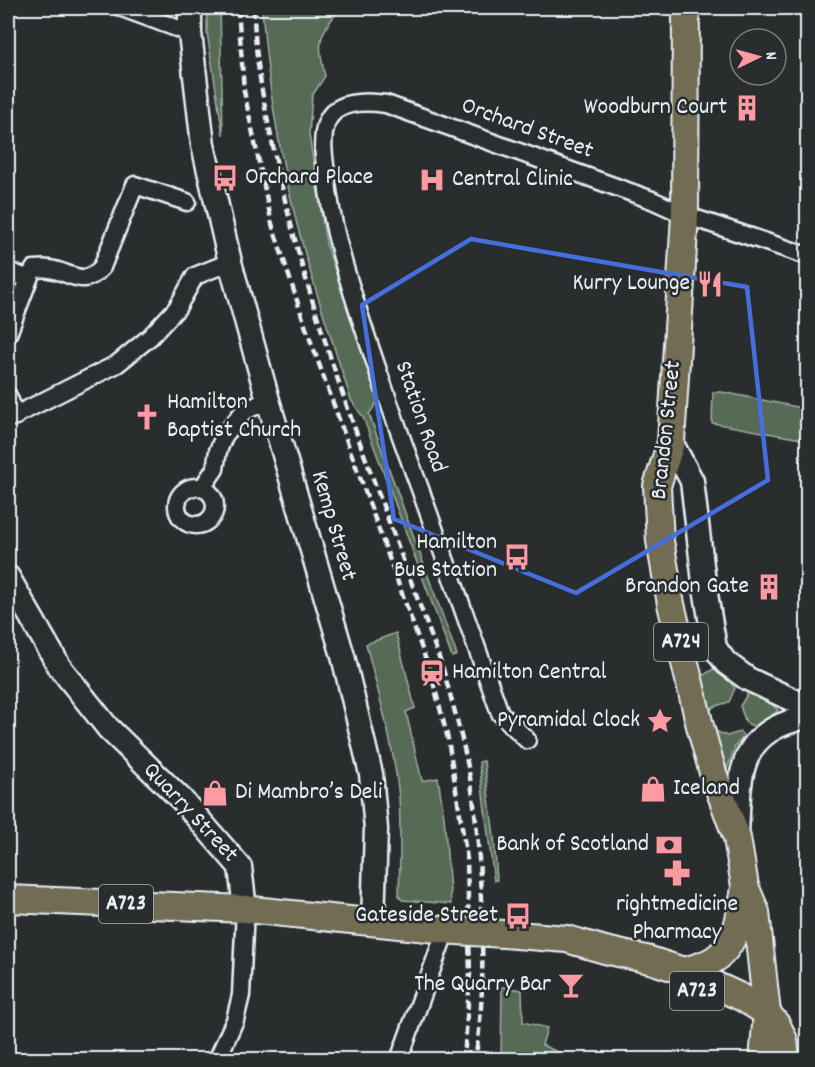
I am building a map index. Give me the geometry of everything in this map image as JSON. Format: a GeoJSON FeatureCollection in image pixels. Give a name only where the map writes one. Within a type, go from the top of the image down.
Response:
{"type":"FeatureCollection","features":[{"type":"Feature","properties":{"kind":"main road","name":"A724"},"geometry":{"type":"LineString","coordinates":[[685,215],[686,8]]}},
{"type":"Feature","properties":{"kind":"main road","name":"Brandon Street"},"geometry":{"type":"LineString","coordinates":[[685,215],[671,442],[657,486],[660,541],[671,604],[700,726],[713,773],[737,838],[745,886],[756,912],[771,1059]]}},
{"type":"Feature","properties":{"kind":"main road","name":"Brandon Street"},"geometry":{"type":"LineString","coordinates":[[684,971],[716,959],[729,944],[739,922],[745,886]]}},
{"type":"Feature","properties":{"kind":"main road","name":"A723"},"geometry":{"type":"LineString","coordinates":[[10,905],[245,909],[451,931],[567,939],[684,971],[743,998],[767,1013]]}},
{"type":"Feature","properties":{"kind":"main road","name":"A723"},"geometry":{"type":"LineString","coordinates":[[605,950],[717,1000],[746,1017],[771,1059]]}},
{"type":"Feature","properties":{"kind":"street"},"geometry":{"type":"LineString","coordinates":[[122,8],[190,33]]}},
{"type":"Feature","properties":{"kind":"street","name":"Kemp Street"},"geometry":{"type":"LineString","coordinates":[[190,8],[190,33],[203,145],[230,262],[343,656],[371,774],[376,829],[373,922]]}},
{"type":"Feature","properties":{"kind":"street","name":"Orchard Street"},"geometry":{"type":"LineString","coordinates":[[350,104],[368,101],[406,111],[652,200],[685,215],[807,256]]}},
{"type":"Feature","properties":{"kind":"street","name":"Station Road"},"geometry":{"type":"LineString","coordinates":[[350,104],[337,109],[330,116],[326,123],[323,146],[336,240],[390,406],[500,713],[527,740]]}},
{"type":"Feature","properties":{"kind":"street"},"geometry":{"type":"LineString","coordinates":[[8,334],[34,270],[48,269],[83,279],[94,277],[102,267],[135,185],[187,202]]}},
{"type":"Feature","properties":{"kind":"street"},"geometry":{"type":"LineString","coordinates":[[8,396],[12,418],[117,364],[150,337],[177,308],[195,276],[230,262]]}},
{"type":"Feature","properties":{"kind":"street"},"geometry":{"type":"LineString","coordinates":[[8,271],[29,279]]}},
{"type":"Feature","properties":{"kind":"street"},"geometry":{"type":"LineString","coordinates":[[202,488],[215,469],[218,451],[224,436],[243,412],[268,400]]}},
{"type":"Feature","properties":{"kind":"street"},"geometry":{"type":"LineString","coordinates":[[671,442],[692,481],[704,582],[715,648],[726,663],[748,679],[807,707]]}},
{"type":"Feature","properties":{"kind":"street","name":"Quarry Street"},"geometry":{"type":"LineString","coordinates":[[8,578],[59,666],[108,728],[182,800],[240,867],[245,909]]}},
{"type":"Feature","properties":{"kind":"street"},"geometry":{"type":"LineString","coordinates":[[737,838],[739,786],[743,763],[762,735],[783,724],[807,717]]}},
{"type":"Feature","properties":{"kind":"street"},"geometry":{"type":"LineString","coordinates":[[217,1059],[235,1020],[241,995],[245,909]]}},
{"type":"Feature","properties":{"kind":"street"},"geometry":{"type":"LineString","coordinates":[[399,1059],[451,931]]}},
{"type":"Feature","properties":{"kind":"highlighted area"},"geometry":{"type":"Polygon","coordinates":[[[471,239],[747,287],[768,480],[576,593],[394,519],[362,305],[471,239]]]}},
{"type":"Feature","properties":{"kind":"green space"},"geometry":{"type":"Polygon","coordinates":[[[207,8],[220,8],[223,135],[207,32],[207,8]]]}},
{"type":"Feature","properties":{"kind":"green space"},"geometry":{"type":"Polygon","coordinates":[[[262,8],[340,8],[321,39],[325,76],[312,96],[309,134],[326,243],[378,401],[369,414],[457,655],[452,657],[363,417],[351,400],[307,262],[278,138],[262,8]]]}},
{"type":"Feature","properties":{"kind":"green space"},"geometry":{"type":"Polygon","coordinates":[[[713,392],[807,409],[807,440],[712,423],[713,392]]]}},
{"type":"Feature","properties":{"kind":"green space"},"geometry":{"type":"Polygon","coordinates":[[[396,633],[415,708],[406,712],[422,781],[438,778],[444,816],[451,904],[402,900],[399,896],[400,823],[397,779],[386,721],[366,644],[396,633]]]}},
{"type":"Feature","properties":{"kind":"green space"},"geometry":{"type":"Polygon","coordinates":[[[718,666],[735,688],[729,702],[713,707],[708,716],[699,678],[718,666]]]}},
{"type":"Feature","properties":{"kind":"green space"},"geometry":{"type":"Polygon","coordinates":[[[748,693],[778,710],[767,721],[755,727],[746,723],[740,706],[748,693]]]}},
{"type":"Feature","properties":{"kind":"green space"},"geometry":{"type":"Polygon","coordinates":[[[713,730],[727,736],[740,732],[744,736],[735,747],[727,769],[721,771],[713,730]]]}},
{"type":"Feature","properties":{"kind":"green space"},"geometry":{"type":"Polygon","coordinates":[[[484,761],[494,836],[497,880],[494,881],[479,762],[484,761]]]}},
{"type":"Feature","properties":{"kind":"green space"},"geometry":{"type":"Polygon","coordinates":[[[502,987],[522,990],[523,1022],[547,1028],[542,1045],[574,1059],[501,1059],[502,987]]]}},
{"type":"Feature","properties":{"kind":"railway"},"geometry":{"type":"LineString","coordinates":[[238,8],[244,91],[272,224],[306,328],[431,674],[448,739],[467,859],[470,974],[464,1060]]}},
{"type":"Feature","properties":{"kind":"railway"},"geometry":{"type":"LineString","coordinates":[[254,8],[258,67],[292,230],[330,357],[443,669],[466,759],[476,826],[482,918],[481,998],[475,1060]]}},
{"type":"Feature","properties":{"kind":"place","name":"Woodburn Court"},"geometry":{"type":"Point","coordinates":[747,108]}},
{"type":"Feature","properties":{"kind":"place","name":"Orchard Place"},"geometry":{"type":"Point","coordinates":[225,178]}},
{"type":"Feature","properties":{"kind":"place","name":"Central Clinic"},"geometry":{"type":"Point","coordinates":[432,180]}},
{"type":"Feature","properties":{"kind":"place","name":"Kurry Lounge"},"geometry":{"type":"Point","coordinates":[710,284]}},
{"type":"Feature","properties":{"kind":"place","name":"Hamilton Baptist Church"},"geometry":{"type":"Point","coordinates":[147,417]}},
{"type":"Feature","properties":{"kind":"place","name":"Hamilton Bus Station"},"geometry":{"type":"Point","coordinates":[517,557]}},
{"type":"Feature","properties":{"kind":"place","name":"Brandon Gate"},"geometry":{"type":"Point","coordinates":[769,587]}},
{"type":"Feature","properties":{"kind":"place","name":"Hamilton Central"},"geometry":{"type":"Point","coordinates":[432,673]}},
{"type":"Feature","properties":{"kind":"place","name":"Pyramidal Clock"},"geometry":{"type":"Point","coordinates":[660,721]}},
{"type":"Feature","properties":{"kind":"place","name":"Iceland"},"geometry":{"type":"Point","coordinates":[653,789]}},
{"type":"Feature","properties":{"kind":"place","name":"Di Mambro’s Deli"},"geometry":{"type":"Point","coordinates":[215,793]}},
{"type":"Feature","properties":{"kind":"place","name":"Bank of Scotland"},"geometry":{"type":"Point","coordinates":[669,845]}},
{"type":"Feature","properties":{"kind":"place","name":"rightmedicine Pharmacy"},"geometry":{"type":"Point","coordinates":[677,873]}},
{"type":"Feature","properties":{"kind":"place","name":"Gateside Street"},"geometry":{"type":"Point","coordinates":[518,916]}},
{"type":"Feature","properties":{"kind":"place","name":"The Quarry Bar"},"geometry":{"type":"Point","coordinates":[571,985]}}]}
